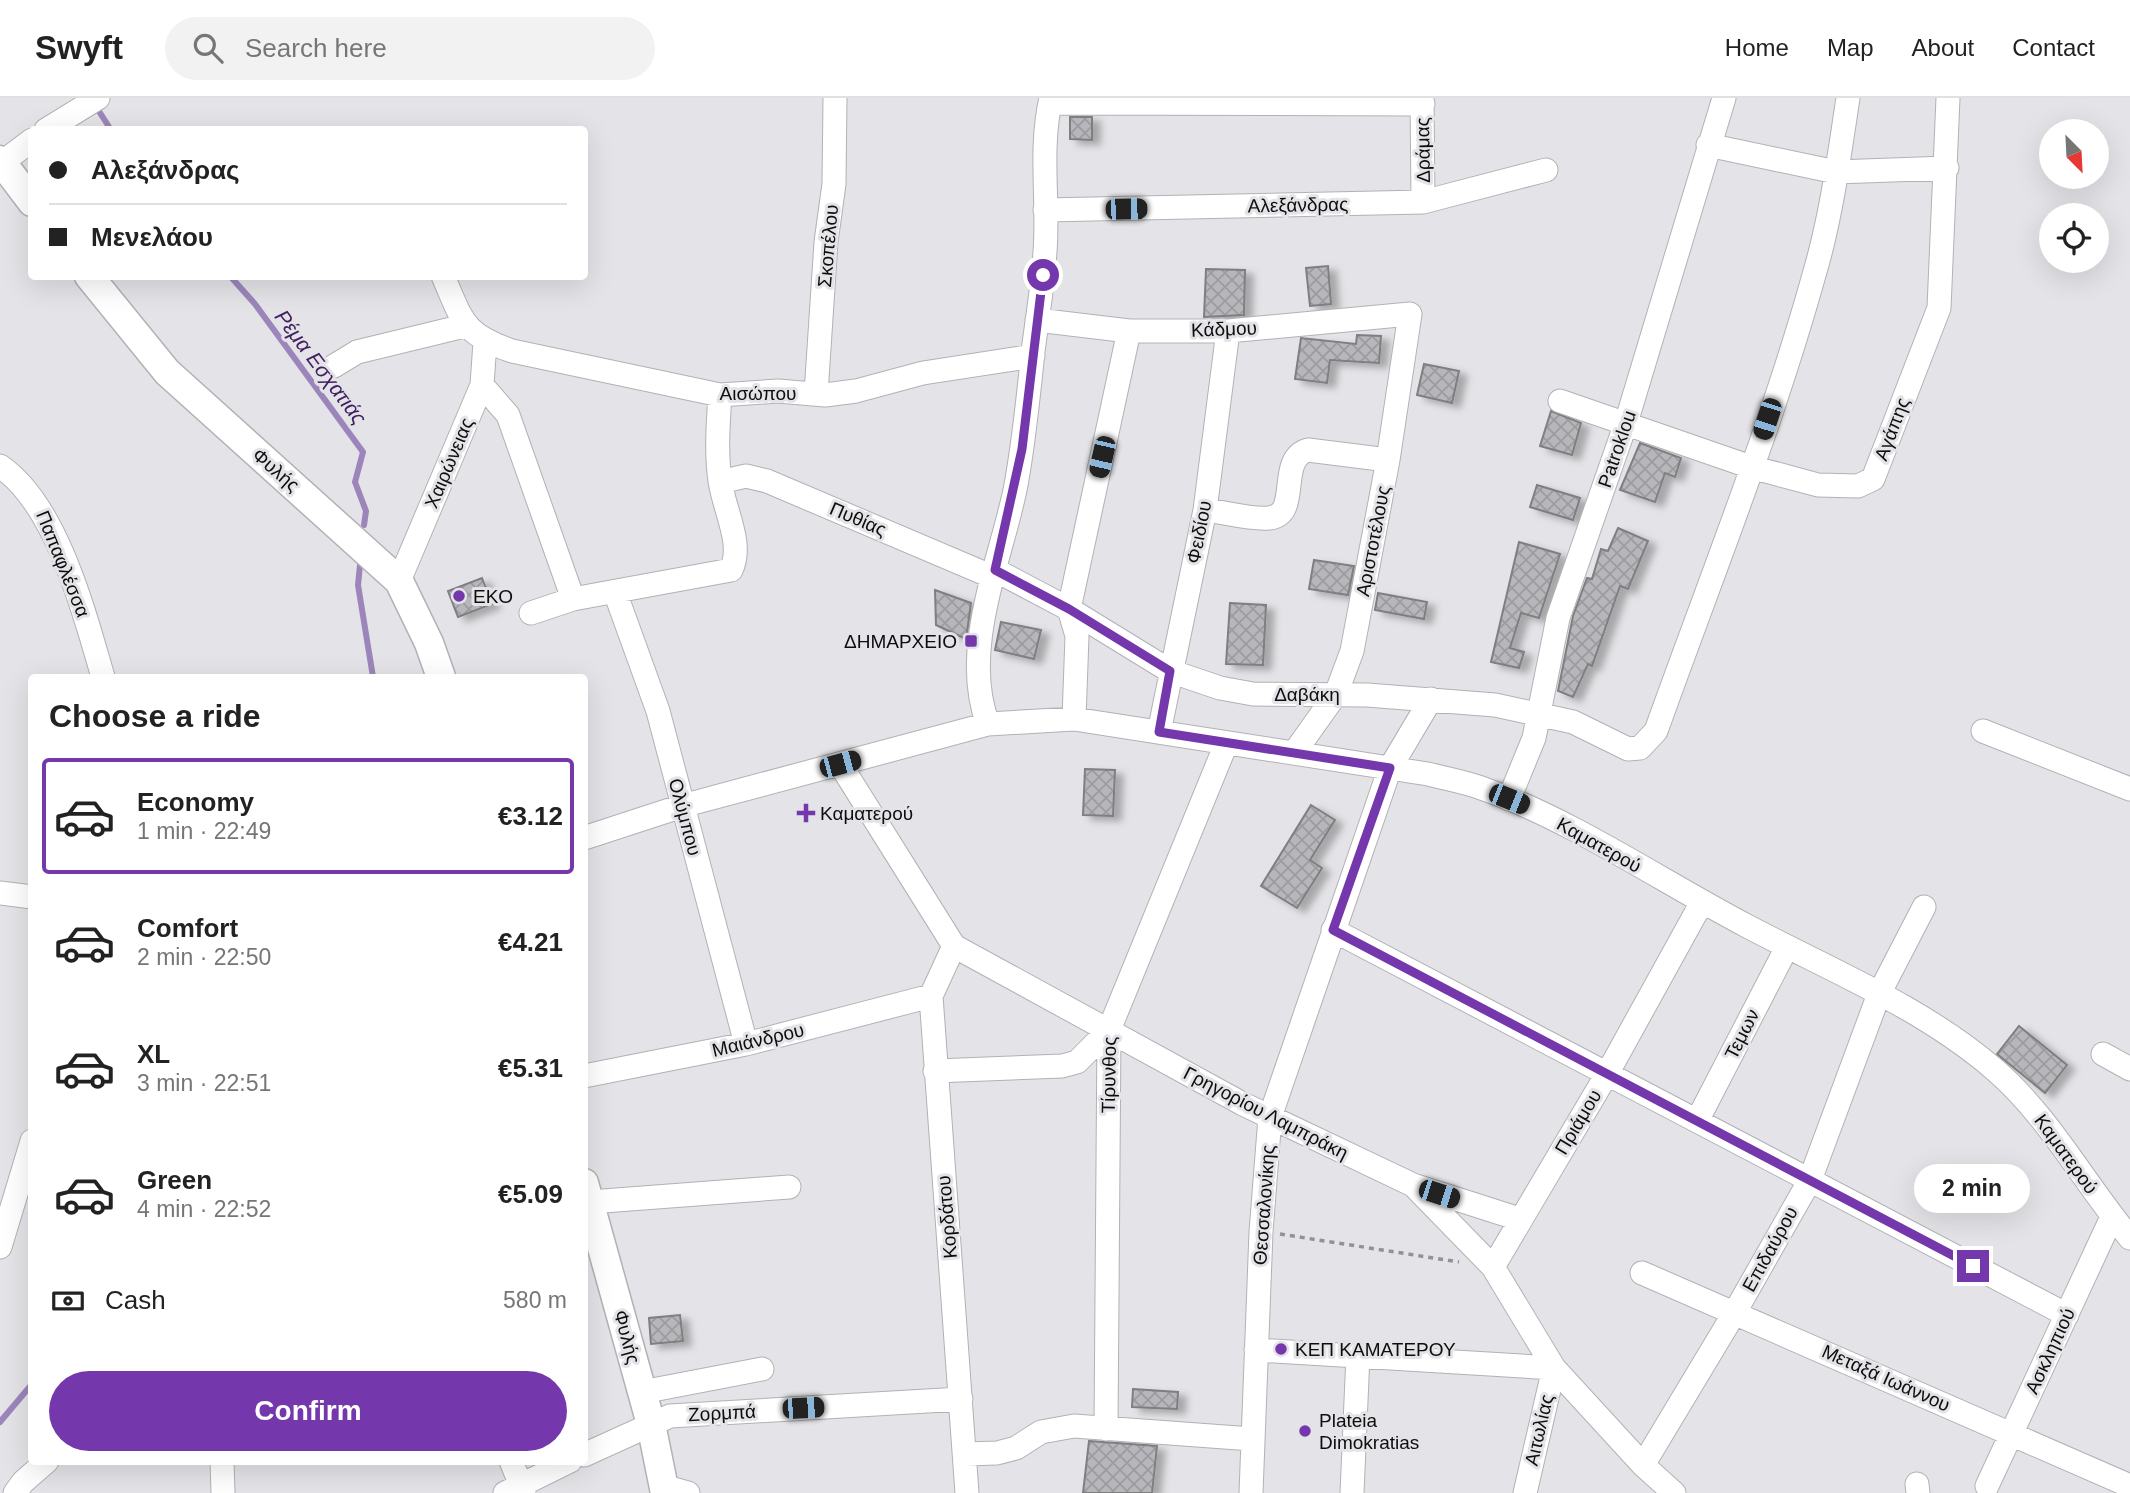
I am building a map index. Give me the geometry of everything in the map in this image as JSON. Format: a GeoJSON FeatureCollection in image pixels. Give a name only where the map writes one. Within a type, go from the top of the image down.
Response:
{"type":"FeatureCollection","features":[{"type":"Feature","properties":{"kind":"main road"},"geometry":{"type":"LineString","coordinates":[[1,162],[28,197]]}},
{"type":"Feature","properties":{"kind":"main road","name":"Φυλής"},"geometry":{"type":"LineString","coordinates":[[92,280],[167,372],[399,581],[429,643],[440,674]]}},
{"type":"Feature","properties":{"kind":"main road","name":"Φυλής"},"geometry":{"type":"LineString","coordinates":[[588,1196],[672,1491]]}},
{"type":"Feature","properties":{"kind":"street"},"geometry":{"type":"LineString","coordinates":[[52,126],[98,98]]}},
{"type":"Feature","properties":{"kind":"street","name":"Σκοπέλου"},"geometry":{"type":"LineString","coordinates":[[816,394],[826,242],[834,184],[835,98]]}},
{"type":"Feature","properties":{"kind":"street","name":"Patroklou"},"geometry":{"type":"LineString","coordinates":[[1509,799],[1534,738],[1559,618],[1626,423],[1724,98]]}},
{"type":"Feature","properties":{"kind":"street"},"geometry":{"type":"LineString","coordinates":[[1751,467],[1815,274],[1836,172],[1847,98]]}},
{"type":"Feature","properties":{"kind":"street","name":"Αγάπης"},"geometry":{"type":"LineString","coordinates":[[1560,401],[1751,467],[1818,485],[1858,486],[1873,479],[1939,308],[1948,98]]}},
{"type":"Feature","properties":{"kind":"street"},"geometry":{"type":"LineString","coordinates":[[988,724],[983,710],[979,679],[980,653],[994,573],[1016,485],[1033,356],[1045,253],[1044,127],[1050,101],[1422,101]]}},
{"type":"Feature","properties":{"kind":"street","name":"Δράμας"},"geometry":{"type":"LineString","coordinates":[[1422,101],[1423,202]]}},
{"type":"Feature","properties":{"kind":"street"},"geometry":{"type":"LineString","coordinates":[[1,162],[28,143]]}},
{"type":"Feature","properties":{"kind":"street"},"geometry":{"type":"LineString","coordinates":[[1708,145],[1836,172],[1947,168]]}},
{"type":"Feature","properties":{"kind":"street","name":"Αλεξάνδρας"},"geometry":{"type":"LineString","coordinates":[[1045,210],[1423,202],[1546,170]]}},
{"type":"Feature","properties":{"kind":"street"},"geometry":{"type":"LineString","coordinates":[[445,280],[464,326],[485,342]]}},
{"type":"Feature","properties":{"kind":"street","name":"Κάδμου"},"geometry":{"type":"LineString","coordinates":[[1037,320],[1129,331],[1228,331],[1410,314]]}},
{"type":"Feature","properties":{"kind":"street","name":"Αριστοτέλους"},"geometry":{"type":"LineString","coordinates":[[1294,752],[1336,694],[1352,651],[1388,460],[1410,314]]}},
{"type":"Feature","properties":{"kind":"street"},"geometry":{"type":"LineString","coordinates":[[334,366],[357,352],[464,326]]}},
{"type":"Feature","properties":{"kind":"street"},"geometry":{"type":"LineString","coordinates":[[1074,719],[1077,636],[1069,609],[1129,331]]}},
{"type":"Feature","properties":{"kind":"street","name":"Φειδίου"},"geometry":{"type":"LineString","coordinates":[[1159,732],[1205,510],[1228,331]]}},
{"type":"Feature","properties":{"kind":"street","name":"Αισώπου"},"geometry":{"type":"LineString","coordinates":[[485,342],[512,351],[720,395],[778,391],[816,394],[856,391],[923,373],[1033,356]]}},
{"type":"Feature","properties":{"kind":"street","name":"Χαιρώνειας"},"geometry":{"type":"LineString","coordinates":[[399,581],[482,385],[485,342]]}},
{"type":"Feature","properties":{"kind":"street"},"geometry":{"type":"LineString","coordinates":[[482,385],[508,415],[573,599]]}},
{"type":"Feature","properties":{"kind":"street"},"geometry":{"type":"LineString","coordinates":[[531,613],[573,599],[732,570],[737,557],[720,482],[717,446],[720,395]]}},
{"type":"Feature","properties":{"kind":"street"},"geometry":{"type":"LineString","coordinates":[[1205,510],[1269,518],[1280,514],[1285,506],[1293,460],[1299,453],[1308,450],[1388,460]]}},
{"type":"Feature","properties":{"kind":"street","name":"Παπαφλέσσα"},"geometry":{"type":"LineString","coordinates":[[0,466],[20,481],[37,503],[81,600],[102,674]]}},
{"type":"Feature","properties":{"kind":"street","name":"Δαβάκη"},"geometry":{"type":"LineString","coordinates":[[994,573],[1069,609],[1170,671],[1232,692],[1336,694],[1495,705],[1573,722],[1628,748],[1640,748],[1656,730],[1751,467]]}},
{"type":"Feature","properties":{"kind":"street","name":"Πυθίας"},"geometry":{"type":"LineString","coordinates":[[720,482],[746,476],[767,481],[994,573]]}},
{"type":"Feature","properties":{"kind":"street","name":"Ολύμπου"},"geometry":{"type":"LineString","coordinates":[[615,592],[658,711],[746,1044]]}},
{"type":"Feature","properties":{"kind":"street","name":"Θεσσαλονίκης"},"geometry":{"type":"LineString","coordinates":[[1251,1493],[1261,1232],[1270,1117],[1390,768],[1432,699]]}},
{"type":"Feature","properties":{"kind":"street","name":"Καματερού"},"geometry":{"type":"LineString","coordinates":[[588,837],[682,806],[988,724],[1074,719],[1390,768],[1483,788],[1532,808],[1702,902],[1879,994],[1946,1035],[1995,1070],[2037,1114],[2130,1238]]}},
{"type":"Feature","properties":{"kind":"street"},"geometry":{"type":"LineString","coordinates":[[1983,731],[2130,789]]}},
{"type":"Feature","properties":{"kind":"street","name":"Τίρυνθος"},"geometry":{"type":"LineString","coordinates":[[1106,1429],[1109,1030],[1226,744]]}},
{"type":"Feature","properties":{"kind":"street","name":"Γρηγορίου Λαμπράκη"},"geometry":{"type":"LineString","coordinates":[[840,764],[954,946],[1270,1117],[1413,1185],[1493,1267],[1554,1367],[1643,1465],[1674,1493]]}},
{"type":"Feature","properties":{"kind":"street"},"geometry":{"type":"LineString","coordinates":[[0,893],[28,896]]}},
{"type":"Feature","properties":{"kind":"street","name":"Πριάμου"},"geometry":{"type":"LineString","coordinates":[[1493,1267],[1607,1074],[1702,902]]}},
{"type":"Feature","properties":{"kind":"street","name":"Επιδαύρου"},"geometry":{"type":"LineString","coordinates":[[1643,1465],[1810,1180],[1879,994],[1924,907]]}},
{"type":"Feature","properties":{"kind":"street"},"geometry":{"type":"LineString","coordinates":[[1333,930],[2067,1315]]}},
{"type":"Feature","properties":{"kind":"street","name":"Κορδάτου"},"geometry":{"type":"LineString","coordinates":[[954,946],[930,996],[967,1493]]}},
{"type":"Feature","properties":{"kind":"street","name":"Τεμων"},"geometry":{"type":"LineString","coordinates":[[1697,1121],[1787,947]]}},
{"type":"Feature","properties":{"kind":"street","name":"Μαιάνδρου"},"geometry":{"type":"LineString","coordinates":[[588,1075],[746,1044],[930,996]]}},
{"type":"Feature","properties":{"kind":"street"},"geometry":{"type":"LineString","coordinates":[[935,1071],[1062,1066],[1077,1062],[1109,1030]]}},
{"type":"Feature","properties":{"kind":"street"},"geometry":{"type":"LineString","coordinates":[[2102,1054],[2130,1069]]}},
{"type":"Feature","properties":{"kind":"street"},"geometry":{"type":"LineString","coordinates":[[0,1247],[28,1154]]}},
{"type":"Feature","properties":{"kind":"street"},"geometry":{"type":"LineString","coordinates":[[1413,1185],[1519,1219]]}},
{"type":"Feature","properties":{"kind":"street"},"geometry":{"type":"LineString","coordinates":[[588,1192],[789,1187]]}},
{"type":"Feature","properties":{"kind":"street","name":"Ασκληπιού"},"geometry":{"type":"LineString","coordinates":[[1987,1486],[2112,1217]]}},
{"type":"Feature","properties":{"kind":"street","name":"Μεταξά Ιωάννου"},"geometry":{"type":"LineString","coordinates":[[1642,1273],[2130,1486]]}},
{"type":"Feature","properties":{"kind":"street"},"geometry":{"type":"LineString","coordinates":[[1256,1350],[1554,1367]]}},
{"type":"Feature","properties":{"kind":"street"},"geometry":{"type":"LineString","coordinates":[[1352,1493],[1358,1355]]}},
{"type":"Feature","properties":{"kind":"street","name":"Αιτωλίας"},"geometry":{"type":"LineString","coordinates":[[1525,1493],[1554,1367]]}},
{"type":"Feature","properties":{"kind":"street"},"geometry":{"type":"LineString","coordinates":[[642,1392],[762,1369]]}},
{"type":"Feature","properties":{"kind":"street","name":"Ζορμπά"},"geometry":{"type":"LineString","coordinates":[[588,1453],[670,1416],[961,1399]]}},
{"type":"Feature","properties":{"kind":"street"},"geometry":{"type":"LineString","coordinates":[[965,1454],[997,1453],[1053,1429],[1106,1429],[1252,1439]]}},
{"type":"Feature","properties":{"kind":"street"},"geometry":{"type":"LineString","coordinates":[[15,1493],[42,1465]]}},
{"type":"Feature","properties":{"kind":"street"},"geometry":{"type":"LineString","coordinates":[[222,1465],[223,1493]]}},
{"type":"Feature","properties":{"kind":"street"},"geometry":{"type":"LineString","coordinates":[[512,1465],[517,1490],[563,1465]]}},
{"type":"Feature","properties":{"kind":"path"},"geometry":{"type":"LineString","coordinates":[[1261,1232],[1493,1267]]}},
{"type":"Feature","properties":{"kind":"building"},"geometry":{"type":"Polygon","coordinates":[[[1070,117],[1092,117],[1092,140],[1070,139],[1070,117]]]}},
{"type":"Feature","properties":{"kind":"building"},"geometry":{"type":"Polygon","coordinates":[[[1328,266],[1331,304],[1310,306],[1306,268],[1328,266]]]}},
{"type":"Feature","properties":{"kind":"building"},"geometry":{"type":"Polygon","coordinates":[[[1206,269],[1245,270],[1244,315],[1204,317],[1206,269]]]}},
{"type":"Feature","properties":{"kind":"building"},"geometry":{"type":"Polygon","coordinates":[[[1357,335],[1381,336],[1379,363],[1330,360],[1327,383],[1295,379],[1301,338],[1356,344],[1357,335]]]}},
{"type":"Feature","properties":{"kind":"building"},"geometry":{"type":"Polygon","coordinates":[[[1424,364],[1459,371],[1452,403],[1417,395],[1424,364]]]}},
{"type":"Feature","properties":{"kind":"building"},"geometry":{"type":"Polygon","coordinates":[[[1551,411],[1581,423],[1572,455],[1540,446],[1551,411]]]}},
{"type":"Feature","properties":{"kind":"building"},"geometry":{"type":"Polygon","coordinates":[[[1640,443],[1681,458],[1675,477],[1665,473],[1655,502],[1620,490],[1640,443]]]}},
{"type":"Feature","properties":{"kind":"building"},"geometry":{"type":"Polygon","coordinates":[[[1537,485],[1580,498],[1573,520],[1530,507],[1537,485]]]}},
{"type":"Feature","properties":{"kind":"building"},"geometry":{"type":"Polygon","coordinates":[[[1618,528],[1648,541],[1628,589],[1620,586],[1592,666],[1588,664],[1573,697],[1558,691],[1573,616],[1587,578],[1592,579],[1601,549],[1608,551],[1618,528]]]}},
{"type":"Feature","properties":{"kind":"building"},"geometry":{"type":"Polygon","coordinates":[[[1519,542],[1560,554],[1539,618],[1521,613],[1510,648],[1524,652],[1519,668],[1491,662],[1519,542]]]}},
{"type":"Feature","properties":{"kind":"building"},"geometry":{"type":"Polygon","coordinates":[[[1314,560],[1354,566],[1348,595],[1309,589],[1314,560]]]}},
{"type":"Feature","properties":{"kind":"building"},"geometry":{"type":"Polygon","coordinates":[[[482,578],[492,604],[458,617],[448,591],[482,578]]]}},
{"type":"Feature","properties":{"kind":"building"},"geometry":{"type":"Polygon","coordinates":[[[935,590],[971,603],[966,639],[936,625],[935,590]]]}},
{"type":"Feature","properties":{"kind":"building"},"geometry":{"type":"Polygon","coordinates":[[[1378,593],[1427,602],[1424,619],[1375,610],[1378,593]]]}},
{"type":"Feature","properties":{"kind":"building"},"geometry":{"type":"Polygon","coordinates":[[[1230,603],[1266,605],[1263,665],[1226,664],[1230,603]]]}},
{"type":"Feature","properties":{"kind":"building"},"geometry":{"type":"Polygon","coordinates":[[[1001,622],[1041,630],[1034,659],[995,650],[1001,622]]]}},
{"type":"Feature","properties":{"kind":"building"},"geometry":{"type":"Polygon","coordinates":[[[1085,769],[1115,770],[1113,816],[1083,815],[1085,769]]]}},
{"type":"Feature","properties":{"kind":"building"},"geometry":{"type":"Polygon","coordinates":[[[1311,805],[1335,820],[1310,860],[1322,868],[1297,908],[1261,886],[1311,805]]]}},
{"type":"Feature","properties":{"kind":"building"},"geometry":{"type":"Polygon","coordinates":[[[2019,1026],[2067,1065],[2045,1093],[1997,1054],[2019,1026]]]}},
{"type":"Feature","properties":{"kind":"building"},"geometry":{"type":"Polygon","coordinates":[[[680,1315],[683,1341],[651,1344],[649,1318],[680,1315]]]}},
{"type":"Feature","properties":{"kind":"building"},"geometry":{"type":"Polygon","coordinates":[[[1133,1389],[1178,1392],[1177,1409],[1132,1407],[1133,1389]]]}},
{"type":"Feature","properties":{"kind":"building"},"geometry":{"type":"Polygon","coordinates":[[[1089,1441],[1157,1446],[1152,1493],[1083,1493],[1089,1441]]]}},
{"type":"Feature","properties":{"kind":"waterway","name":"Ρέμα Εσχατιάς"},"geometry":{"type":"LineString","coordinates":[[95,105],[108,126]]}},
{"type":"Feature","properties":{"kind":"waterway","name":"Ρέμα Εσχατιάς"},"geometry":{"type":"LineString","coordinates":[[234,280],[255,304],[363,452],[355,482],[366,511],[364,525]]}},
{"type":"Feature","properties":{"kind":"waterway","name":"Ρέμα Εσχατιάς"},"geometry":{"type":"LineString","coordinates":[[360,565],[358,585],[373,674]]}},
{"type":"Feature","properties":{"kind":"waterway","name":"Ρέμα Εσχατιάς"},"geometry":{"type":"LineString","coordinates":[[0,1422],[28,1389]]}},
{"type":"Feature","properties":{"kind":"place","name":"EKO"},"geometry":{"type":"Point","coordinates":[459,596]}},
{"type":"Feature","properties":{"kind":"place","name":"ΔΗΜΑΡΧΕΙΟ"},"geometry":{"type":"Point","coordinates":[971,641]}},
{"type":"Feature","properties":{"kind":"place","name":"Καματερού"},"geometry":{"type":"Point","coordinates":[806,813]}},
{"type":"Feature","properties":{"kind":"place","name":"ΚΕΠ ΚΑΜΑΤΕΡΟΥ"},"geometry":{"type":"Point","coordinates":[1281,1349]}},
{"type":"Feature","properties":{"kind":"place","name":"Plateia Dimokratias"},"geometry":{"type":"Point","coordinates":[1305,1431]}},
{"type":"Feature","properties":{"kind":"route"},"geometry":{"type":"LineString","coordinates":[[1043,275],[1022,449],[1008,523],[995,570],[1069,609],[1170,671],[1159,732],[1390,768],[1333,930],[1973,1266]]}}]}
